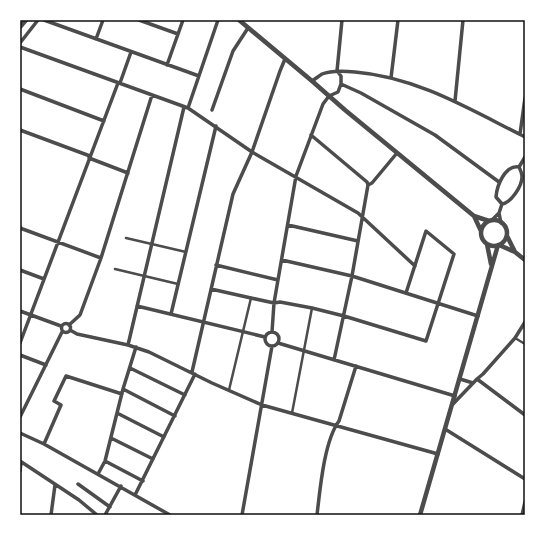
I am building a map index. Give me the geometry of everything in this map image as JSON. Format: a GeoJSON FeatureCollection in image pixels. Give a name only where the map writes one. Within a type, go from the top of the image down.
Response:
{"type":"FeatureCollection","features":[{"type":"Feature","properties":{"kind":"street"},"geometry":{"type":"LineString","coordinates":[[20,27],[26,20]]}},
{"type":"Feature","properties":{"kind":"street"},"geometry":{"type":"LineString","coordinates":[[20,43],[38,20]]}},
{"type":"Feature","properties":{"kind":"street"},"geometry":{"type":"LineString","coordinates":[[44,20],[199,76]]}},
{"type":"Feature","properties":{"kind":"street"},"geometry":{"type":"LineString","coordinates":[[96,39],[103,20]]}},
{"type":"Feature","properties":{"kind":"street"},"geometry":{"type":"LineString","coordinates":[[139,20],[178,34]]}},
{"type":"Feature","properties":{"kind":"street"},"geometry":{"type":"LineString","coordinates":[[167,65],[183,20]]}},
{"type":"Feature","properties":{"kind":"street"},"geometry":{"type":"LineString","coordinates":[[128,345],[186,107],[199,76],[218,20]]}},
{"type":"Feature","properties":{"kind":"street"},"geometry":{"type":"LineString","coordinates":[[239,20],[345,110],[474,216],[501,222]]}},
{"type":"Feature","properties":{"kind":"street"},"geometry":{"type":"LineString","coordinates":[[272,332],[274,302],[296,176],[324,104],[329,96],[338,92],[342,84],[341,76],[337,71],[342,20]]}},
{"type":"Feature","properties":{"kind":"street"},"geometry":{"type":"LineString","coordinates":[[391,78],[398,20]]}},
{"type":"Feature","properties":{"kind":"street"},"geometry":{"type":"LineString","coordinates":[[455,101],[463,20]]}},
{"type":"Feature","properties":{"kind":"street"},"geometry":{"type":"LineString","coordinates":[[212,110],[233,51],[248,28]]}},
{"type":"Feature","properties":{"kind":"street"},"geometry":{"type":"LineString","coordinates":[[20,47],[186,107],[216,126],[252,152],[358,213],[415,266]]}},
{"type":"Feature","properties":{"kind":"street"},"geometry":{"type":"LineString","coordinates":[[20,343],[89,157],[131,52]]}},
{"type":"Feature","properties":{"kind":"street"},"geometry":{"type":"LineString","coordinates":[[136,495],[185,395],[194,373],[202,322],[233,194],[252,152],[285,59]]}},
{"type":"Feature","properties":{"kind":"street"},"geometry":{"type":"LineString","coordinates":[[312,81],[323,74],[337,71],[365,73],[391,78],[420,87],[455,101],[525,137]]}},
{"type":"Feature","properties":{"kind":"street"},"geometry":{"type":"LineString","coordinates":[[342,84],[361,93],[435,135],[500,182]]}},
{"type":"Feature","properties":{"kind":"street"},"geometry":{"type":"LineString","coordinates":[[20,89],[104,121]]}},
{"type":"Feature","properties":{"kind":"street"},"geometry":{"type":"LineString","coordinates":[[20,310],[62,326],[65,324],[69,325],[80,315],[101,258],[152,95]]}},
{"type":"Feature","properties":{"kind":"street"},"geometry":{"type":"LineString","coordinates":[[520,134],[525,98]]}},
{"type":"Feature","properties":{"kind":"street"},"geometry":{"type":"LineString","coordinates":[[171,314],[216,126]]}},
{"type":"Feature","properties":{"kind":"street"},"geometry":{"type":"LineString","coordinates":[[20,130],[128,173]]}},
{"type":"Feature","properties":{"kind":"street"},"geometry":{"type":"LineString","coordinates":[[311,135],[367,182],[368,185],[352,276],[334,360]]}},
{"type":"Feature","properties":{"kind":"street"},"geometry":{"type":"LineString","coordinates":[[368,185],[372,183],[397,153]]}},
{"type":"Feature","properties":{"kind":"street"},"geometry":{"type":"LineString","coordinates":[[519,167],[525,157]]}},
{"type":"Feature","properties":{"kind":"street"},"geometry":{"type":"LineString","coordinates":[[502,204],[496,197],[500,182],[510,169],[519,167]]}},
{"type":"Feature","properties":{"kind":"street"},"geometry":{"type":"LineString","coordinates":[[502,204],[507,203],[511,199],[522,179],[522,172],[519,167]]}},
{"type":"Feature","properties":{"kind":"street"},"geometry":{"type":"LineString","coordinates":[[481,231],[484,225],[491,221],[499,213],[502,204]]}},
{"type":"Feature","properties":{"kind":"street"},"geometry":{"type":"LineString","coordinates":[[499,213],[501,222],[515,252]]}},
{"type":"Feature","properties":{"kind":"street"},"geometry":{"type":"LineString","coordinates":[[474,216],[481,231],[482,238],[486,244],[492,266]]}},
{"type":"Feature","properties":{"kind":"street"},"geometry":{"type":"LineString","coordinates":[[288,225],[358,241]]}},
{"type":"Feature","properties":{"kind":"street"},"geometry":{"type":"LineString","coordinates":[[20,228],[101,258]]}},
{"type":"Feature","properties":{"kind":"street"},"geometry":{"type":"LineString","coordinates":[[211,289],[251,298],[312,308],[344,316],[426,341],[454,254],[426,231],[406,293]]}},
{"type":"Feature","properties":{"kind":"street"},"geometry":{"type":"LineString","coordinates":[[486,244],[493,246],[499,245],[504,242],[507,236]]}},
{"type":"Feature","properties":{"kind":"street"},"geometry":{"type":"LineString","coordinates":[[126,238],[186,252]]}},
{"type":"Feature","properties":{"kind":"street"},"geometry":{"type":"LineString","coordinates":[[499,245],[515,252],[525,260]]}},
{"type":"Feature","properties":{"kind":"street"},"geometry":{"type":"LineString","coordinates":[[420,515],[499,245]]}},
{"type":"Feature","properties":{"kind":"street"},"geometry":{"type":"LineString","coordinates":[[282,260],[352,276],[478,316]]}},
{"type":"Feature","properties":{"kind":"street"},"geometry":{"type":"LineString","coordinates":[[216,265],[278,280]]}},
{"type":"Feature","properties":{"kind":"street"},"geometry":{"type":"LineString","coordinates":[[115,269],[178,284]]}},
{"type":"Feature","properties":{"kind":"street"},"geometry":{"type":"LineString","coordinates":[[20,270],[44,279]]}},
{"type":"Feature","properties":{"kind":"street"},"geometry":{"type":"LineString","coordinates":[[229,390],[251,298]]}},
{"type":"Feature","properties":{"kind":"street"},"geometry":{"type":"LineString","coordinates":[[137,306],[265,337]]}},
{"type":"Feature","properties":{"kind":"street"},"geometry":{"type":"LineString","coordinates":[[292,413],[312,308]]}},
{"type":"Feature","properties":{"kind":"street"},"geometry":{"type":"LineString","coordinates":[[452,404],[476,379],[483,374],[515,338],[525,322]]}},
{"type":"Feature","properties":{"kind":"street"},"geometry":{"type":"LineString","coordinates":[[69,325],[70,330],[77,334],[128,345],[150,352],[212,383],[262,405],[438,454]]}},
{"type":"Feature","properties":{"kind":"street"},"geometry":{"type":"LineString","coordinates":[[20,416],[62,332],[62,326]]}},
{"type":"Feature","properties":{"kind":"street"},"geometry":{"type":"LineString","coordinates":[[62,332],[67,333],[70,330]]}},
{"type":"Feature","properties":{"kind":"street"},"geometry":{"type":"LineString","coordinates":[[265,337],[272,332]]}},
{"type":"Feature","properties":{"kind":"street"},"geometry":{"type":"LineString","coordinates":[[272,332],[276,333],[279,337],[278,343]]}},
{"type":"Feature","properties":{"kind":"street"},"geometry":{"type":"LineString","coordinates":[[265,337],[266,344],[272,346],[278,343],[455,396]]}},
{"type":"Feature","properties":{"kind":"street"},"geometry":{"type":"LineString","coordinates":[[515,338],[525,344]]}},
{"type":"Feature","properties":{"kind":"street"},"geometry":{"type":"LineString","coordinates":[[242,515],[272,346]]}},
{"type":"Feature","properties":{"kind":"street"},"geometry":{"type":"LineString","coordinates":[[98,474],[105,461],[123,389],[136,347]]}},
{"type":"Feature","properties":{"kind":"street"},"geometry":{"type":"LineString","coordinates":[[20,355],[46,365]]}},
{"type":"Feature","properties":{"kind":"street"},"geometry":{"type":"LineString","coordinates":[[317,515],[323,472],[329,447],[339,421],[356,366]]}},
{"type":"Feature","properties":{"kind":"street"},"geometry":{"type":"LineString","coordinates":[[130,368],[185,395]]}},
{"type":"Feature","properties":{"kind":"street"},"geometry":{"type":"LineString","coordinates":[[44,444],[61,405],[54,401],[66,376],[122,394]]}},
{"type":"Feature","properties":{"kind":"street"},"geometry":{"type":"LineString","coordinates":[[460,379],[472,383]]}},
{"type":"Feature","properties":{"kind":"street"},"geometry":{"type":"LineString","coordinates":[[476,379],[525,415]]}},
{"type":"Feature","properties":{"kind":"street"},"geometry":{"type":"LineString","coordinates":[[123,389],[175,416]]}},
{"type":"Feature","properties":{"kind":"street"},"geometry":{"type":"LineString","coordinates":[[117,413],[164,437]]}},
{"type":"Feature","properties":{"kind":"street"},"geometry":{"type":"LineString","coordinates":[[445,430],[525,479]]}},
{"type":"Feature","properties":{"kind":"street"},"geometry":{"type":"LineString","coordinates":[[20,433],[44,444],[121,486],[170,515]]}},
{"type":"Feature","properties":{"kind":"street"},"geometry":{"type":"LineString","coordinates":[[111,438],[153,459]]}},
{"type":"Feature","properties":{"kind":"street"},"geometry":{"type":"LineString","coordinates":[[20,471],[21,461],[98,515]]}},
{"type":"Feature","properties":{"kind":"street"},"geometry":{"type":"LineString","coordinates":[[105,461],[143,480]]}},
{"type":"Feature","properties":{"kind":"street"},"geometry":{"type":"LineString","coordinates":[[78,484],[110,507]]}},
{"type":"Feature","properties":{"kind":"street"},"geometry":{"type":"LineString","coordinates":[[51,515],[55,485]]}},
{"type":"Feature","properties":{"kind":"street"},"geometry":{"type":"LineString","coordinates":[[105,515],[121,486]]}},
{"type":"Feature","properties":{"kind":"street"},"geometry":{"type":"LineString","coordinates":[[522,515],[525,502]]}},
{"type":"Feature","properties":{"kind":"street"},"geometry":{"type":"LineString","coordinates":[[89,515],[90,510]]}}]}
